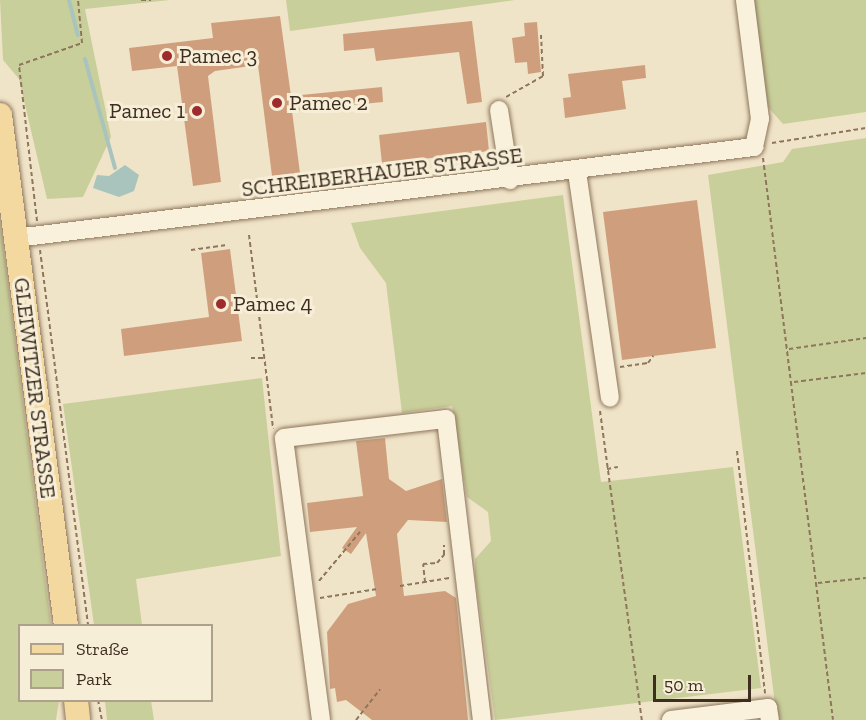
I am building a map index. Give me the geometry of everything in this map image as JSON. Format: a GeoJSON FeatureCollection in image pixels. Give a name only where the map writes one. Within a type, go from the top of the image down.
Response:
{"type":"FeatureCollection","features":[{"type":"Feature","properties":{"kind":"main road","name":"GLEIWITZER STRASSE"},"geometry":{"type":"LineString","coordinates":[[0,115],[27,237],[66,624]]}},
{"type":"Feature","properties":{"kind":"main road"},"geometry":{"type":"LineString","coordinates":[[76,702],[78,720]]}},
{"type":"Feature","properties":{"kind":"street"},"geometry":{"type":"LineString","coordinates":[[746,0],[760,119],[754,147]]}},
{"type":"Feature","properties":{"kind":"street"},"geometry":{"type":"LineString","coordinates":[[499,110],[510,180]]}},
{"type":"Feature","properties":{"kind":"street","name":"SCHREIBERHAUER STRASSE"},"geometry":{"type":"LineString","coordinates":[[27,237],[577,172],[754,147]]}},
{"type":"Feature","properties":{"kind":"street"},"geometry":{"type":"LineString","coordinates":[[577,172],[610,398]]}},
{"type":"Feature","properties":{"kind":"street"},"geometry":{"type":"LineString","coordinates":[[321,720],[284,438],[446,418],[467,576],[482,720]]}},
{"type":"Feature","properties":{"kind":"street"},"geometry":{"type":"LineString","coordinates":[[671,720],[769,714]]}},
{"type":"Feature","properties":{"kind":"path"},"geometry":{"type":"LineString","coordinates":[[78,0],[82,43],[19,65],[27,237],[88,624]]}},
{"type":"Feature","properties":{"kind":"path"},"geometry":{"type":"LineString","coordinates":[[141,0],[151,0]]}},
{"type":"Feature","properties":{"kind":"path"},"geometry":{"type":"LineString","coordinates":[[499,110],[507,96],[543,76],[541,35]]}},
{"type":"Feature","properties":{"kind":"path"},"geometry":{"type":"LineString","coordinates":[[833,720],[766,163],[754,147],[796,138],[866,128]]}},
{"type":"Feature","properties":{"kind":"path"},"geometry":{"type":"LineString","coordinates":[[249,235],[273,430],[284,438]]}},
{"type":"Feature","properties":{"kind":"path"},"geometry":{"type":"LineString","coordinates":[[191,250],[226,245]]}},
{"type":"Feature","properties":{"kind":"path"},"geometry":{"type":"LineString","coordinates":[[789,349],[866,338]]}},
{"type":"Feature","properties":{"kind":"path"},"geometry":{"type":"LineString","coordinates":[[251,358],[264,358]]}},
{"type":"Feature","properties":{"kind":"path"},"geometry":{"type":"LineString","coordinates":[[794,382],[866,373]]}},
{"type":"Feature","properties":{"kind":"path"},"geometry":{"type":"LineString","coordinates":[[737,451],[769,714]]}},
{"type":"Feature","properties":{"kind":"path"},"geometry":{"type":"LineString","coordinates":[[618,466],[607,469],[642,720]]}},
{"type":"Feature","properties":{"kind":"path"},"geometry":{"type":"LineString","coordinates":[[305,600],[360,532]]}},
{"type":"Feature","properties":{"kind":"path"},"geometry":{"type":"LineString","coordinates":[[425,582],[423,564],[437,562],[444,555],[444,545]]}},
{"type":"Feature","properties":{"kind":"path"},"geometry":{"type":"LineString","coordinates":[[400,586],[467,576]]}},
{"type":"Feature","properties":{"kind":"path"},"geometry":{"type":"LineString","coordinates":[[818,583],[866,578]]}},
{"type":"Feature","properties":{"kind":"path"},"geometry":{"type":"LineString","coordinates":[[305,600],[377,589]]}},
{"type":"Feature","properties":{"kind":"path"},"geometry":{"type":"LineString","coordinates":[[356,720],[380,688]]}},
{"type":"Feature","properties":{"kind":"path"},"geometry":{"type":"LineString","coordinates":[[98,702],[102,720]]}},
{"type":"Feature","properties":{"kind":"green space"},"geometry":{"type":"Polygon","coordinates":[[[0,0],[170,0],[85,9],[111,137],[83,197],[47,199],[19,79],[3,60],[0,0]]]}},
{"type":"Feature","properties":{"kind":"green space"},"geometry":{"type":"Polygon","coordinates":[[[286,0],[515,0],[290,31],[286,0]]]}},
{"type":"Feature","properties":{"kind":"green space"},"geometry":{"type":"Polygon","coordinates":[[[753,0],[866,0],[866,112],[783,124],[767,106],[753,0]]]}},
{"type":"Feature","properties":{"kind":"green space"},"geometry":{"type":"Polygon","coordinates":[[[866,138],[866,720],[777,720],[708,175],[783,162],[792,149],[866,138]]]}},
{"type":"Feature","properties":{"kind":"green space"},"geometry":{"type":"Polygon","coordinates":[[[563,195],[601,482],[733,467],[761,688],[495,720],[475,575],[475,559],[491,541],[488,512],[467,497],[452,406],[402,413],[386,283],[360,248],[351,223],[563,195]]]}},
{"type":"Feature","properties":{"kind":"green space"},"geometry":{"type":"Polygon","coordinates":[[[0,222],[51,624],[18,624],[18,702],[59,702],[56,720],[0,720],[0,222]]]}},
{"type":"Feature","properties":{"kind":"green space"},"geometry":{"type":"Polygon","coordinates":[[[262,378],[281,556],[136,579],[142,624],[94,624],[63,404],[262,378]]]}},
{"type":"Feature","properties":{"kind":"green space"},"geometry":{"type":"Polygon","coordinates":[[[105,702],[151,702],[154,720],[107,720],[105,702]]]}},
{"type":"Feature","properties":{"kind":"water"},"geometry":{"type":"Polygon","coordinates":[[[125,165],[139,175],[134,191],[119,197],[93,188],[97,175],[109,176],[125,165]]]}},
{"type":"Feature","properties":{"kind":"building"},"geometry":{"type":"Polygon","coordinates":[[[280,16],[291,96],[382,87],[383,102],[292,111],[300,173],[272,176],[258,65],[215,71],[208,76],[221,182],[193,186],[177,66],[132,71],[129,48],[213,38],[211,23],[280,16]]]}},
{"type":"Feature","properties":{"kind":"building"},"geometry":{"type":"Polygon","coordinates":[[[472,21],[482,102],[467,104],[459,52],[376,61],[374,48],[344,51],[343,34],[472,21]]]}},
{"type":"Feature","properties":{"kind":"building"},"geometry":{"type":"Polygon","coordinates":[[[537,22],[541,72],[528,74],[527,62],[515,63],[512,38],[525,36],[524,23],[537,22]]]}},
{"type":"Feature","properties":{"kind":"building"},"geometry":{"type":"Polygon","coordinates":[[[645,65],[646,78],[622,81],[626,109],[565,118],[563,98],[571,97],[568,74],[645,65]]]}},
{"type":"Feature","properties":{"kind":"building"},"geometry":{"type":"Polygon","coordinates":[[[486,122],[489,151],[382,164],[379,135],[486,122]]]}},
{"type":"Feature","properties":{"kind":"building"},"geometry":{"type":"Polygon","coordinates":[[[697,200],[716,348],[622,360],[603,212],[697,200]]]}},
{"type":"Feature","properties":{"kind":"building","name":"Pamec 4"},"geometry":{"type":"Polygon","coordinates":[[[230,249],[242,341],[124,356],[121,329],[209,317],[201,253],[230,249]]]}},
{"type":"Feature","properties":{"kind":"building"},"geometry":{"type":"Polygon","coordinates":[[[385,438],[389,479],[406,491],[442,479],[447,522],[408,520],[397,534],[404,596],[445,591],[456,598],[468,720],[372,720],[346,700],[337,702],[335,688],[330,689],[327,632],[348,604],[376,596],[366,533],[351,554],[342,548],[357,527],[310,532],[307,503],[363,496],[356,441],[385,438]]]}},
{"type":"Feature","properties":{"kind":"waterway"},"geometry":{"type":"LineString","coordinates":[[69,0],[78,35]]}},
{"type":"Feature","properties":{"kind":"waterway"},"geometry":{"type":"LineString","coordinates":[[85,59],[115,168]]}},
{"type":"Feature","properties":{"kind":"place","name":"Pamec 3"},"geometry":{"type":"Point","coordinates":[167,56]}},
{"type":"Feature","properties":{"kind":"place","name":"Pamec 2"},"geometry":{"type":"Point","coordinates":[277,103]}},
{"type":"Feature","properties":{"kind":"place","name":"Pamec 1"},"geometry":{"type":"Point","coordinates":[197,111]}},
{"type":"Feature","properties":{"kind":"place","name":"Pamec 4"},"geometry":{"type":"Point","coordinates":[221,304]}}]}
